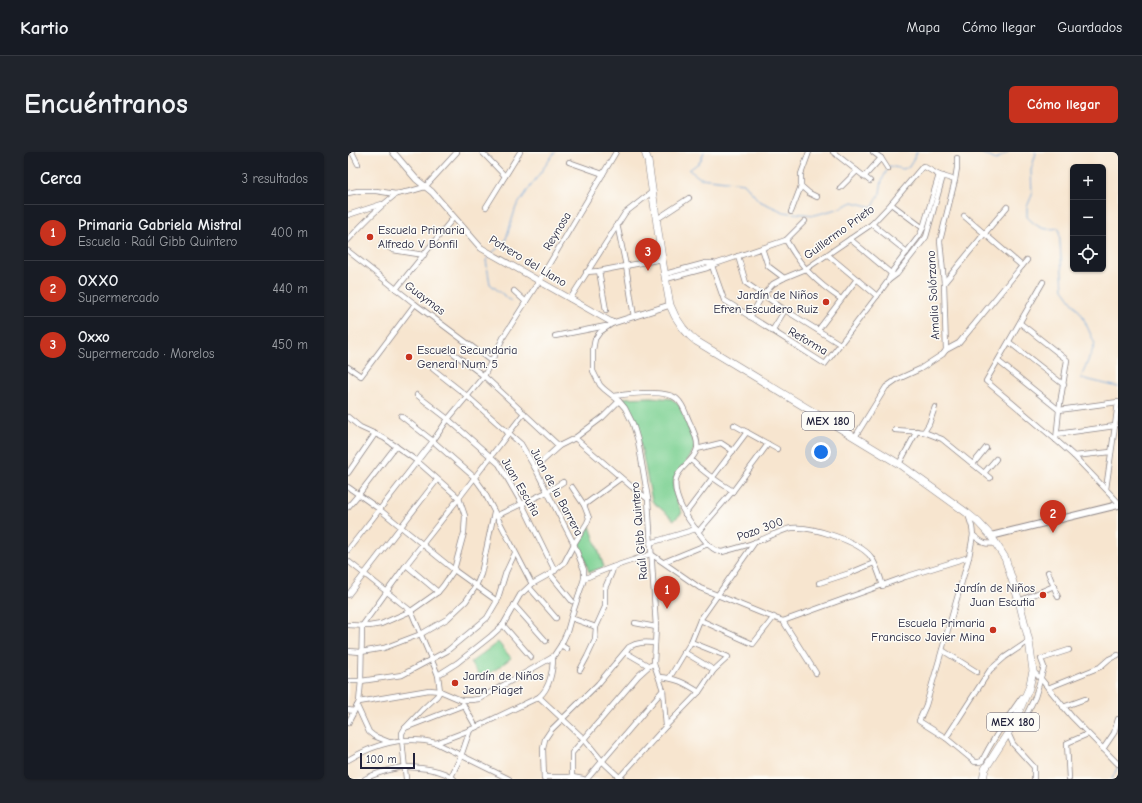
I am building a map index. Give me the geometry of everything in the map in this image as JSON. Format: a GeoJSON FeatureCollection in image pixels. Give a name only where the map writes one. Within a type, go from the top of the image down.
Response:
{"type":"FeatureCollection","features":[{"type":"Feature","properties":{"kind":"main road","name":"MEX 180"},"geometry":{"type":"LineString","coordinates":[[645,152],[648,161],[670,304],[675,316],[690,336],[899,464],[967,512],[991,536],[1005,558],[1019,601],[1029,641],[1033,671],[1026,696],[1008,733],[985,769],[983,779]]}},
{"type":"Feature","properties":{"kind":"main road"},"geometry":{"type":"LineString","coordinates":[[991,536],[1118,506]]}},
{"type":"Feature","properties":{"kind":"street"},"geometry":{"type":"LineString","coordinates":[[350,152],[358,164]]}},
{"type":"Feature","properties":{"kind":"street","name":"Potrero del Llano"},"geometry":{"type":"LineString","coordinates":[[393,152],[416,179],[432,192],[481,248],[539,282],[570,298],[611,324]]}},
{"type":"Feature","properties":{"kind":"street"},"geometry":{"type":"LineString","coordinates":[[348,193],[358,191],[376,191],[396,194],[425,186],[458,152]]}},
{"type":"Feature","properties":{"kind":"street"},"geometry":{"type":"LineString","coordinates":[[482,152],[505,176]]}},
{"type":"Feature","properties":{"kind":"street"},"geometry":{"type":"LineString","coordinates":[[486,207],[520,152]]}},
{"type":"Feature","properties":{"kind":"street","name":"Reynosa"},"geometry":{"type":"LineString","coordinates":[[348,550],[433,441],[448,419],[484,376],[504,336],[539,282],[615,152]]}},
{"type":"Feature","properties":{"kind":"street"},"geometry":{"type":"LineString","coordinates":[[791,212],[801,186],[801,174],[809,152]]}},
{"type":"Feature","properties":{"kind":"street"},"geometry":{"type":"LineString","coordinates":[[833,152],[870,181]]}},
{"type":"Feature","properties":{"kind":"street"},"geometry":{"type":"LineString","coordinates":[[873,152],[881,158],[888,169]]}},
{"type":"Feature","properties":{"kind":"street"},"geometry":{"type":"LineString","coordinates":[[864,177],[881,158]]}},
{"type":"Feature","properties":{"kind":"street","name":"Amalia Solórzano"},"geometry":{"type":"LineString","coordinates":[[855,437],[886,387],[896,380],[920,369],[943,354],[946,350],[944,283],[940,241],[955,180],[957,158]]}},
{"type":"Feature","properties":{"kind":"street"},"geometry":{"type":"LineString","coordinates":[[569,162],[603,174]]}},
{"type":"Feature","properties":{"kind":"street","name":"Guillermo Prieto"},"geometry":{"type":"LineString","coordinates":[[750,318],[772,284],[806,270],[872,224],[923,166],[941,175]]}},
{"type":"Feature","properties":{"kind":"street"},"geometry":{"type":"LineString","coordinates":[[840,188],[857,170]]}},
{"type":"Feature","properties":{"kind":"street"},"geometry":{"type":"LineString","coordinates":[[941,175],[955,180]]}},
{"type":"Feature","properties":{"kind":"street","name":"Reforma"},"geometry":{"type":"LineString","coordinates":[[712,264],[724,300],[750,318],[825,364],[888,281],[926,237],[941,175]]}},
{"type":"Feature","properties":{"kind":"street","name":"Reforma"},"geometry":{"type":"LineString","coordinates":[[893,275],[907,252],[920,236],[939,183]]}},
{"type":"Feature","properties":{"kind":"street"},"geometry":{"type":"LineString","coordinates":[[801,186],[809,193],[817,197]]}},
{"type":"Feature","properties":{"kind":"street"},"geometry":{"type":"LineString","coordinates":[[570,298],[625,213],[652,192]]}},
{"type":"Feature","properties":{"kind":"street"},"geometry":{"type":"LineString","coordinates":[[348,240],[370,216],[396,194]]}},
{"type":"Feature","properties":{"kind":"street"},"geometry":{"type":"LineString","coordinates":[[657,219],[689,198]]}},
{"type":"Feature","properties":{"kind":"street"},"geometry":{"type":"LineString","coordinates":[[348,215],[375,205],[384,204]]}},
{"type":"Feature","properties":{"kind":"street"},"geometry":{"type":"LineString","coordinates":[[891,204],[923,228]]}},
{"type":"Feature","properties":{"kind":"street"},"geometry":{"type":"LineString","coordinates":[[944,283],[1008,207]]}},
{"type":"Feature","properties":{"kind":"street"},"geometry":{"type":"LineString","coordinates":[[964,216],[1022,266]]}},
{"type":"Feature","properties":{"kind":"street"},"geometry":{"type":"LineString","coordinates":[[396,289],[454,218]]}},
{"type":"Feature","properties":{"kind":"street"},"geometry":{"type":"LineString","coordinates":[[666,276],[690,270],[706,263],[712,264],[786,240],[805,221]]}},
{"type":"Feature","properties":{"kind":"street"},"geometry":{"type":"LineString","coordinates":[[617,224],[626,266],[634,317]]}},
{"type":"Feature","properties":{"kind":"street"},"geometry":{"type":"LineString","coordinates":[[872,224],[907,252]]}},
{"type":"Feature","properties":{"kind":"street"},"geometry":{"type":"LineString","coordinates":[[850,239],[893,275]]}},
{"type":"Feature","properties":{"kind":"street"},"geometry":{"type":"LineString","coordinates":[[786,240],[794,255],[806,270],[822,286],[841,299]]}},
{"type":"Feature","properties":{"kind":"street"},"geometry":{"type":"LineString","coordinates":[[382,243],[393,250],[424,255]]}},
{"type":"Feature","properties":{"kind":"street"},"geometry":{"type":"LineString","coordinates":[[762,248],[768,266],[784,278]]}},
{"type":"Feature","properties":{"kind":"street","name":"Guaymas"},"geometry":{"type":"LineString","coordinates":[[348,251],[491,361]]}},
{"type":"Feature","properties":{"kind":"street"},"geometry":{"type":"LineString","coordinates":[[828,255],[877,296]]}},
{"type":"Feature","properties":{"kind":"street"},"geometry":{"type":"LineString","coordinates":[[738,256],[746,283],[785,310],[840,344]]}},
{"type":"Feature","properties":{"kind":"street"},"geometry":{"type":"LineString","coordinates":[[586,272],[599,271],[662,259]]}},
{"type":"Feature","properties":{"kind":"street"},"geometry":{"type":"LineString","coordinates":[[946,350],[959,343],[1027,260]]}},
{"type":"Feature","properties":{"kind":"street"},"geometry":{"type":"LineString","coordinates":[[599,271],[606,310]]}},
{"type":"Feature","properties":{"kind":"street"},"geometry":{"type":"LineString","coordinates":[[818,330],[857,279]]}},
{"type":"Feature","properties":{"kind":"street"},"geometry":{"type":"LineString","coordinates":[[1043,282],[986,382],[1056,437],[1118,502]]}},
{"type":"Feature","properties":{"kind":"street"},"geometry":{"type":"LineString","coordinates":[[514,291],[526,302]]}},
{"type":"Feature","properties":{"kind":"street"},"geometry":{"type":"LineString","coordinates":[[348,367],[361,376],[416,304]]}},
{"type":"Feature","properties":{"kind":"street"},"geometry":{"type":"LineString","coordinates":[[555,336],[611,324],[670,304]]}},
{"type":"Feature","properties":{"kind":"street"},"geometry":{"type":"LineString","coordinates":[[772,331],[785,310]]}},
{"type":"Feature","properties":{"kind":"street"},"geometry":{"type":"LineString","coordinates":[[1020,323],[1067,360],[1056,437]]}},
{"type":"Feature","properties":{"kind":"street"},"geometry":{"type":"LineString","coordinates":[[535,468],[559,446],[575,438],[603,417],[619,401],[600,385],[593,371],[593,350],[595,339],[600,332],[611,324]]}},
{"type":"Feature","properties":{"kind":"street"},"geometry":{"type":"LineString","coordinates":[[1010,342],[1064,385]]}},
{"type":"Feature","properties":{"kind":"street"},"geometry":{"type":"LineString","coordinates":[[450,350],[484,376],[559,446]]}},
{"type":"Feature","properties":{"kind":"street"},"geometry":{"type":"LineString","coordinates":[[998,361],[1059,410],[1118,402],[1106,489]]}},
{"type":"Feature","properties":{"kind":"street","name":"Juan de la Barrera"},"geometry":{"type":"LineString","coordinates":[[432,369],[467,396],[521,444],[574,544],[584,570],[584,579]]}},
{"type":"Feature","properties":{"kind":"street"},"geometry":{"type":"LineString","coordinates":[[614,396],[630,393],[663,394],[676,398],[681,403],[694,431],[697,449],[691,460],[701,470],[733,491]]}},
{"type":"Feature","properties":{"kind":"street","name":"Juan Escutia"},"geometry":{"type":"LineString","coordinates":[[417,395],[448,419],[499,464],[522,504],[555,571]]}},
{"type":"Feature","properties":{"kind":"street","name":"Raúl Gibb Quintero"},"geometry":{"type":"LineString","coordinates":[[619,401],[626,408],[638,440],[648,499],[656,627],[654,664]]}},
{"type":"Feature","properties":{"kind":"street"},"geometry":{"type":"LineString","coordinates":[[924,432],[929,424],[934,407]]}},
{"type":"Feature","properties":{"kind":"street"},"geometry":{"type":"LineString","coordinates":[[348,723],[358,704],[361,681],[362,626],[406,565],[524,413]]}},
{"type":"Feature","properties":{"kind":"street"},"geometry":{"type":"LineString","coordinates":[[401,416],[433,441],[474,477],[482,488],[530,585],[556,618]]}},
{"type":"Feature","properties":{"kind":"street"},"geometry":{"type":"LineString","coordinates":[[348,417],[360,426],[384,438],[417,461],[459,498],[465,516],[464,533],[454,570],[438,592],[411,611],[381,624],[362,626],[348,625]]}},
{"type":"Feature","properties":{"kind":"street"},"geometry":{"type":"LineString","coordinates":[[734,425],[777,449]]}},
{"type":"Feature","properties":{"kind":"street"},"geometry":{"type":"LineString","coordinates":[[1056,437],[1115,426]]}},
{"type":"Feature","properties":{"kind":"street"},"geometry":{"type":"LineString","coordinates":[[895,430],[924,432],[942,439],[990,478]]}},
{"type":"Feature","properties":{"kind":"street"},"geometry":{"type":"LineString","coordinates":[[899,464],[917,431]]}},
{"type":"Feature","properties":{"kind":"street"},"geometry":{"type":"LineString","coordinates":[[685,514],[747,432]]}},
{"type":"Feature","properties":{"kind":"street"},"geometry":{"type":"LineString","coordinates":[[348,473],[375,434]]}},
{"type":"Feature","properties":{"kind":"street"},"geometry":{"type":"LineString","coordinates":[[575,438],[648,499]]}},
{"type":"Feature","properties":{"kind":"street"},"geometry":{"type":"LineString","coordinates":[[697,449],[721,443],[733,451]]}},
{"type":"Feature","properties":{"kind":"street"},"geometry":{"type":"LineString","coordinates":[[650,543],[697,530],[733,491],[768,444]]}},
{"type":"Feature","properties":{"kind":"street"},"geometry":{"type":"LineString","coordinates":[[348,506],[396,446]]}},
{"type":"Feature","properties":{"kind":"street"},"geometry":{"type":"LineString","coordinates":[[973,464],[986,448]]}},
{"type":"Feature","properties":{"kind":"street"},"geometry":{"type":"LineString","coordinates":[[1074,456],[1111,452]]}},
{"type":"Feature","properties":{"kind":"street"},"geometry":{"type":"LineString","coordinates":[[984,473],[996,458]]}},
{"type":"Feature","properties":{"kind":"street","name":"Pozo 300"},"geometry":{"type":"LineString","coordinates":[[691,460],[681,470],[676,478],[676,489],[679,502],[685,514],[708,544],[719,552],[755,542],[791,528],[824,532],[860,548],[870,556],[883,586]]}},
{"type":"Feature","properties":{"kind":"street"},"geometry":{"type":"LineString","coordinates":[[584,505],[621,478]]}},
{"type":"Feature","properties":{"kind":"street"},"geometry":{"type":"LineString","coordinates":[[348,596],[437,480]]}},
{"type":"Feature","properties":{"kind":"street"},"geometry":{"type":"LineString","coordinates":[[495,515],[547,492],[563,482]]}},
{"type":"Feature","properties":{"kind":"street"},"geometry":{"type":"LineString","coordinates":[[348,486],[379,509],[454,570],[497,601]]}},
{"type":"Feature","properties":{"kind":"street"},"geometry":{"type":"LineString","coordinates":[[438,675],[481,645],[503,625],[520,595],[530,585],[555,571],[564,563],[589,518],[584,505],[572,486]]}},
{"type":"Feature","properties":{"kind":"street"},"geometry":{"type":"LineString","coordinates":[[967,512],[973,535],[969,557],[926,705],[919,721],[946,738],[976,762],[979,762],[982,761],[1008,716],[1022,697],[1026,696]]}},
{"type":"Feature","properties":{"kind":"street"},"geometry":{"type":"LineString","coordinates":[[348,651],[361,652],[384,648],[421,634],[447,619],[466,601],[476,586],[481,574],[495,515]]}},
{"type":"Feature","properties":{"kind":"street"},"geometry":{"type":"LineString","coordinates":[[973,535],[984,543],[995,543]]}},
{"type":"Feature","properties":{"kind":"street"},"geometry":{"type":"LineString","coordinates":[[670,677],[691,642],[700,620],[755,542]]}},
{"type":"Feature","properties":{"kind":"street"},"geometry":{"type":"LineString","coordinates":[[664,562],[708,544]]}},
{"type":"Feature","properties":{"kind":"street"},"geometry":{"type":"LineString","coordinates":[[348,681],[361,681],[402,675],[447,651],[487,618],[497,601],[506,572],[515,553]]}},
{"type":"Feature","properties":{"kind":"street"},"geometry":{"type":"LineString","coordinates":[[405,728],[462,703],[479,699],[552,656],[561,645],[567,632],[584,579],[613,566],[651,554],[700,588],[783,621],[816,673]]}},
{"type":"Feature","properties":{"kind":"street"},"geometry":{"type":"LineString","coordinates":[[783,621],[905,577],[969,557]]}},
{"type":"Feature","properties":{"kind":"street"},"geometry":{"type":"LineString","coordinates":[[348,561],[411,611],[438,675],[440,691],[437,696],[422,710],[402,733],[406,779]]}},
{"type":"Feature","properties":{"kind":"street"},"geometry":{"type":"LineString","coordinates":[[819,583],[874,563]]}},
{"type":"Feature","properties":{"kind":"street"},"geometry":{"type":"LineString","coordinates":[[406,565],[438,592]]}},
{"type":"Feature","properties":{"kind":"street"},"geometry":{"type":"LineString","coordinates":[[580,670],[595,640],[596,627],[605,607],[605,588],[613,566]]}},
{"type":"Feature","properties":{"kind":"street"},"geometry":{"type":"LineString","coordinates":[[1048,572],[1058,597]]}},
{"type":"Feature","properties":{"kind":"street"},"geometry":{"type":"LineString","coordinates":[[550,574],[572,601]]}},
{"type":"Feature","properties":{"kind":"street"},"geometry":{"type":"LineString","coordinates":[[1019,601],[1054,586]]}},
{"type":"Feature","properties":{"kind":"street"},"geometry":{"type":"LineString","coordinates":[[514,605],[546,641]]}},
{"type":"Feature","properties":{"kind":"street"},"geometry":{"type":"LineString","coordinates":[[700,620],[753,644],[774,617]]}},
{"type":"Feature","properties":{"kind":"street"},"geometry":{"type":"LineString","coordinates":[[571,618],[596,627]]}},
{"type":"Feature","properties":{"kind":"street"},"geometry":{"type":"LineString","coordinates":[[634,623],[656,627]]}},
{"type":"Feature","properties":{"kind":"street"},"geometry":{"type":"LineString","coordinates":[[503,625],[531,657]]}},
{"type":"Feature","properties":{"kind":"street"},"geometry":{"type":"LineString","coordinates":[[946,738],[990,670],[1005,657],[1029,641]]}},
{"type":"Feature","properties":{"kind":"street"},"geometry":{"type":"LineString","coordinates":[[539,698],[584,739],[618,778],[699,692],[714,670],[728,657],[691,642]]}},
{"type":"Feature","properties":{"kind":"street"},"geometry":{"type":"LineString","coordinates":[[583,779],[544,778],[543,749],[545,739],[551,730],[563,720],[598,684],[629,647],[635,643],[655,643]]}},
{"type":"Feature","properties":{"kind":"street"},"geometry":{"type":"LineString","coordinates":[[561,645],[567,649]]}},
{"type":"Feature","properties":{"kind":"street"},"geometry":{"type":"LineString","coordinates":[[942,650],[977,672]]}},
{"type":"Feature","properties":{"kind":"street"},"geometry":{"type":"LineString","coordinates":[[1023,722],[1030,710],[1041,679],[1044,667],[1041,659],[1069,650]]}},
{"type":"Feature","properties":{"kind":"street"},"geometry":{"type":"LineString","coordinates":[[625,652],[649,666]]}},
{"type":"Feature","properties":{"kind":"street"},"geometry":{"type":"LineString","coordinates":[[684,652],[714,670]]}},
{"type":"Feature","properties":{"kind":"street"},"geometry":{"type":"LineString","coordinates":[[1048,688],[1100,667],[1118,655]]}},
{"type":"Feature","properties":{"kind":"street"},"geometry":{"type":"LineString","coordinates":[[436,743],[470,730],[539,698],[546,689],[553,670],[552,656]]}},
{"type":"Feature","properties":{"kind":"street"},"geometry":{"type":"LineString","coordinates":[[572,778],[572,753],[638,676],[649,666],[654,664],[663,690],[666,726]]}},
{"type":"Feature","properties":{"kind":"street"},"geometry":{"type":"LineString","coordinates":[[1033,671],[1088,734],[1118,764]]}},
{"type":"Feature","properties":{"kind":"street"},"geometry":{"type":"LineString","coordinates":[[659,677],[670,677],[680,680],[699,692]]}},
{"type":"Feature","properties":{"kind":"street"},"geometry":{"type":"LineString","coordinates":[[358,704],[429,690],[440,691],[462,703],[476,727]]}},
{"type":"Feature","properties":{"kind":"street"},"geometry":{"type":"LineString","coordinates":[[587,779],[663,690]]}},
{"type":"Feature","properties":{"kind":"street"},"geometry":{"type":"LineString","coordinates":[[1064,707],[1085,699]]}},
{"type":"Feature","properties":{"kind":"street"},"geometry":{"type":"LineString","coordinates":[[358,704],[369,732],[374,736],[389,742]]}},
{"type":"Feature","properties":{"kind":"street"},"geometry":{"type":"LineString","coordinates":[[348,710],[354,711]]}},
{"type":"Feature","properties":{"kind":"street"},"geometry":{"type":"LineString","coordinates":[[1008,716],[1013,723]]}},
{"type":"Feature","properties":{"kind":"street"},"geometry":{"type":"LineString","coordinates":[[1103,749],[1114,733],[1118,719]]}},
{"type":"Feature","properties":{"kind":"street"},"geometry":{"type":"LineString","coordinates":[[364,779],[370,775],[405,767],[439,771],[453,778],[470,730]]}},
{"type":"Feature","properties":{"kind":"street"},"geometry":{"type":"LineString","coordinates":[[1008,733],[1013,744],[1034,767],[1034,779]]}},
{"type":"Feature","properties":{"kind":"street"},"geometry":{"type":"LineString","coordinates":[[1068,779],[1067,743],[1088,734]]}},
{"type":"Feature","properties":{"kind":"street"},"geometry":{"type":"LineString","coordinates":[[348,760],[360,753],[389,742],[402,740],[426,740],[436,743],[510,779]]}},
{"type":"Feature","properties":{"kind":"green space"},"geometry":{"type":"Polygon","coordinates":[[[651,397],[672,399],[679,405],[694,441],[694,449],[690,457],[674,478],[673,487],[682,513],[674,520],[652,501],[638,431],[632,413],[623,398],[651,397]]]}},
{"type":"Feature","properties":{"kind":"green space"},"geometry":{"type":"Polygon","coordinates":[[[590,526],[604,567],[589,572],[580,544],[590,526]]]}},
{"type":"Feature","properties":{"kind":"green space"},"geometry":{"type":"Polygon","coordinates":[[[498,642],[511,658],[483,679],[470,663],[498,642]]]}},
{"type":"Feature","properties":{"kind":"waterway"},"geometry":{"type":"LineString","coordinates":[[493,252],[505,242],[516,207],[555,152]]}},
{"type":"Feature","properties":{"kind":"waterway"},"geometry":{"type":"LineString","coordinates":[[704,152],[700,162],[689,170],[700,178],[744,183],[759,201],[784,212],[790,213]]}},
{"type":"Feature","properties":{"kind":"waterway"},"geometry":{"type":"LineString","coordinates":[[888,167],[903,169],[909,167],[917,152]]}},
{"type":"Feature","properties":{"kind":"waterway"},"geometry":{"type":"LineString","coordinates":[[979,152],[996,160],[1008,152]]}},
{"type":"Feature","properties":{"kind":"waterway"},"geometry":{"type":"LineString","coordinates":[[1035,152],[1031,170],[1032,195],[1027,207],[1027,217],[1041,228],[1059,228],[1063,289],[1082,315],[1095,344],[1081,378],[1118,387]]}},
{"type":"Feature","properties":{"kind":"waterway"},"geometry":{"type":"LineString","coordinates":[[793,213],[815,215],[837,209],[853,202],[873,207],[880,193],[882,180],[887,170]]}},
{"type":"Feature","properties":{"kind":"waterway"},"geometry":{"type":"LineString","coordinates":[[490,256],[486,260],[490,284],[511,301]]}},
{"type":"Feature","properties":{"kind":"waterway"},"geometry":{"type":"LineString","coordinates":[[1112,779],[1118,766]]}},
{"type":"Feature","properties":{"kind":"place","name":"Escuela Primaria Alfredo V Bonfil"},"geometry":{"type":"Point","coordinates":[370,237]}},
{"type":"Feature","properties":{"kind":"place","name":"Oxxo"},"geometry":{"type":"Point","coordinates":[648,271]}},
{"type":"Feature","properties":{"kind":"place","name":"Jardín de Niños Efren Escudero Ruiz"},"geometry":{"type":"Point","coordinates":[826,302]}},
{"type":"Feature","properties":{"kind":"place","name":"Escuela Secundaria General Num. 5"},"geometry":{"type":"Point","coordinates":[409,357]}},
{"type":"Feature","properties":{"kind":"place","name":"OXXO"},"geometry":{"type":"Point","coordinates":[1053,533]}},
{"type":"Feature","properties":{"kind":"place","name":"Jardín de Niños Juan Escutia"},"geometry":{"type":"Point","coordinates":[1043,595]}},
{"type":"Feature","properties":{"kind":"place","name":"Primaria Gabriela Mistral"},"geometry":{"type":"Point","coordinates":[667,609]}},
{"type":"Feature","properties":{"kind":"place","name":"Escuela Primaria Francisco Javier Mina"},"geometry":{"type":"Point","coordinates":[993,630]}},
{"type":"Feature","properties":{"kind":"place","name":"Jardín de Niños Jean Piaget"},"geometry":{"type":"Point","coordinates":[455,683]}}]}
